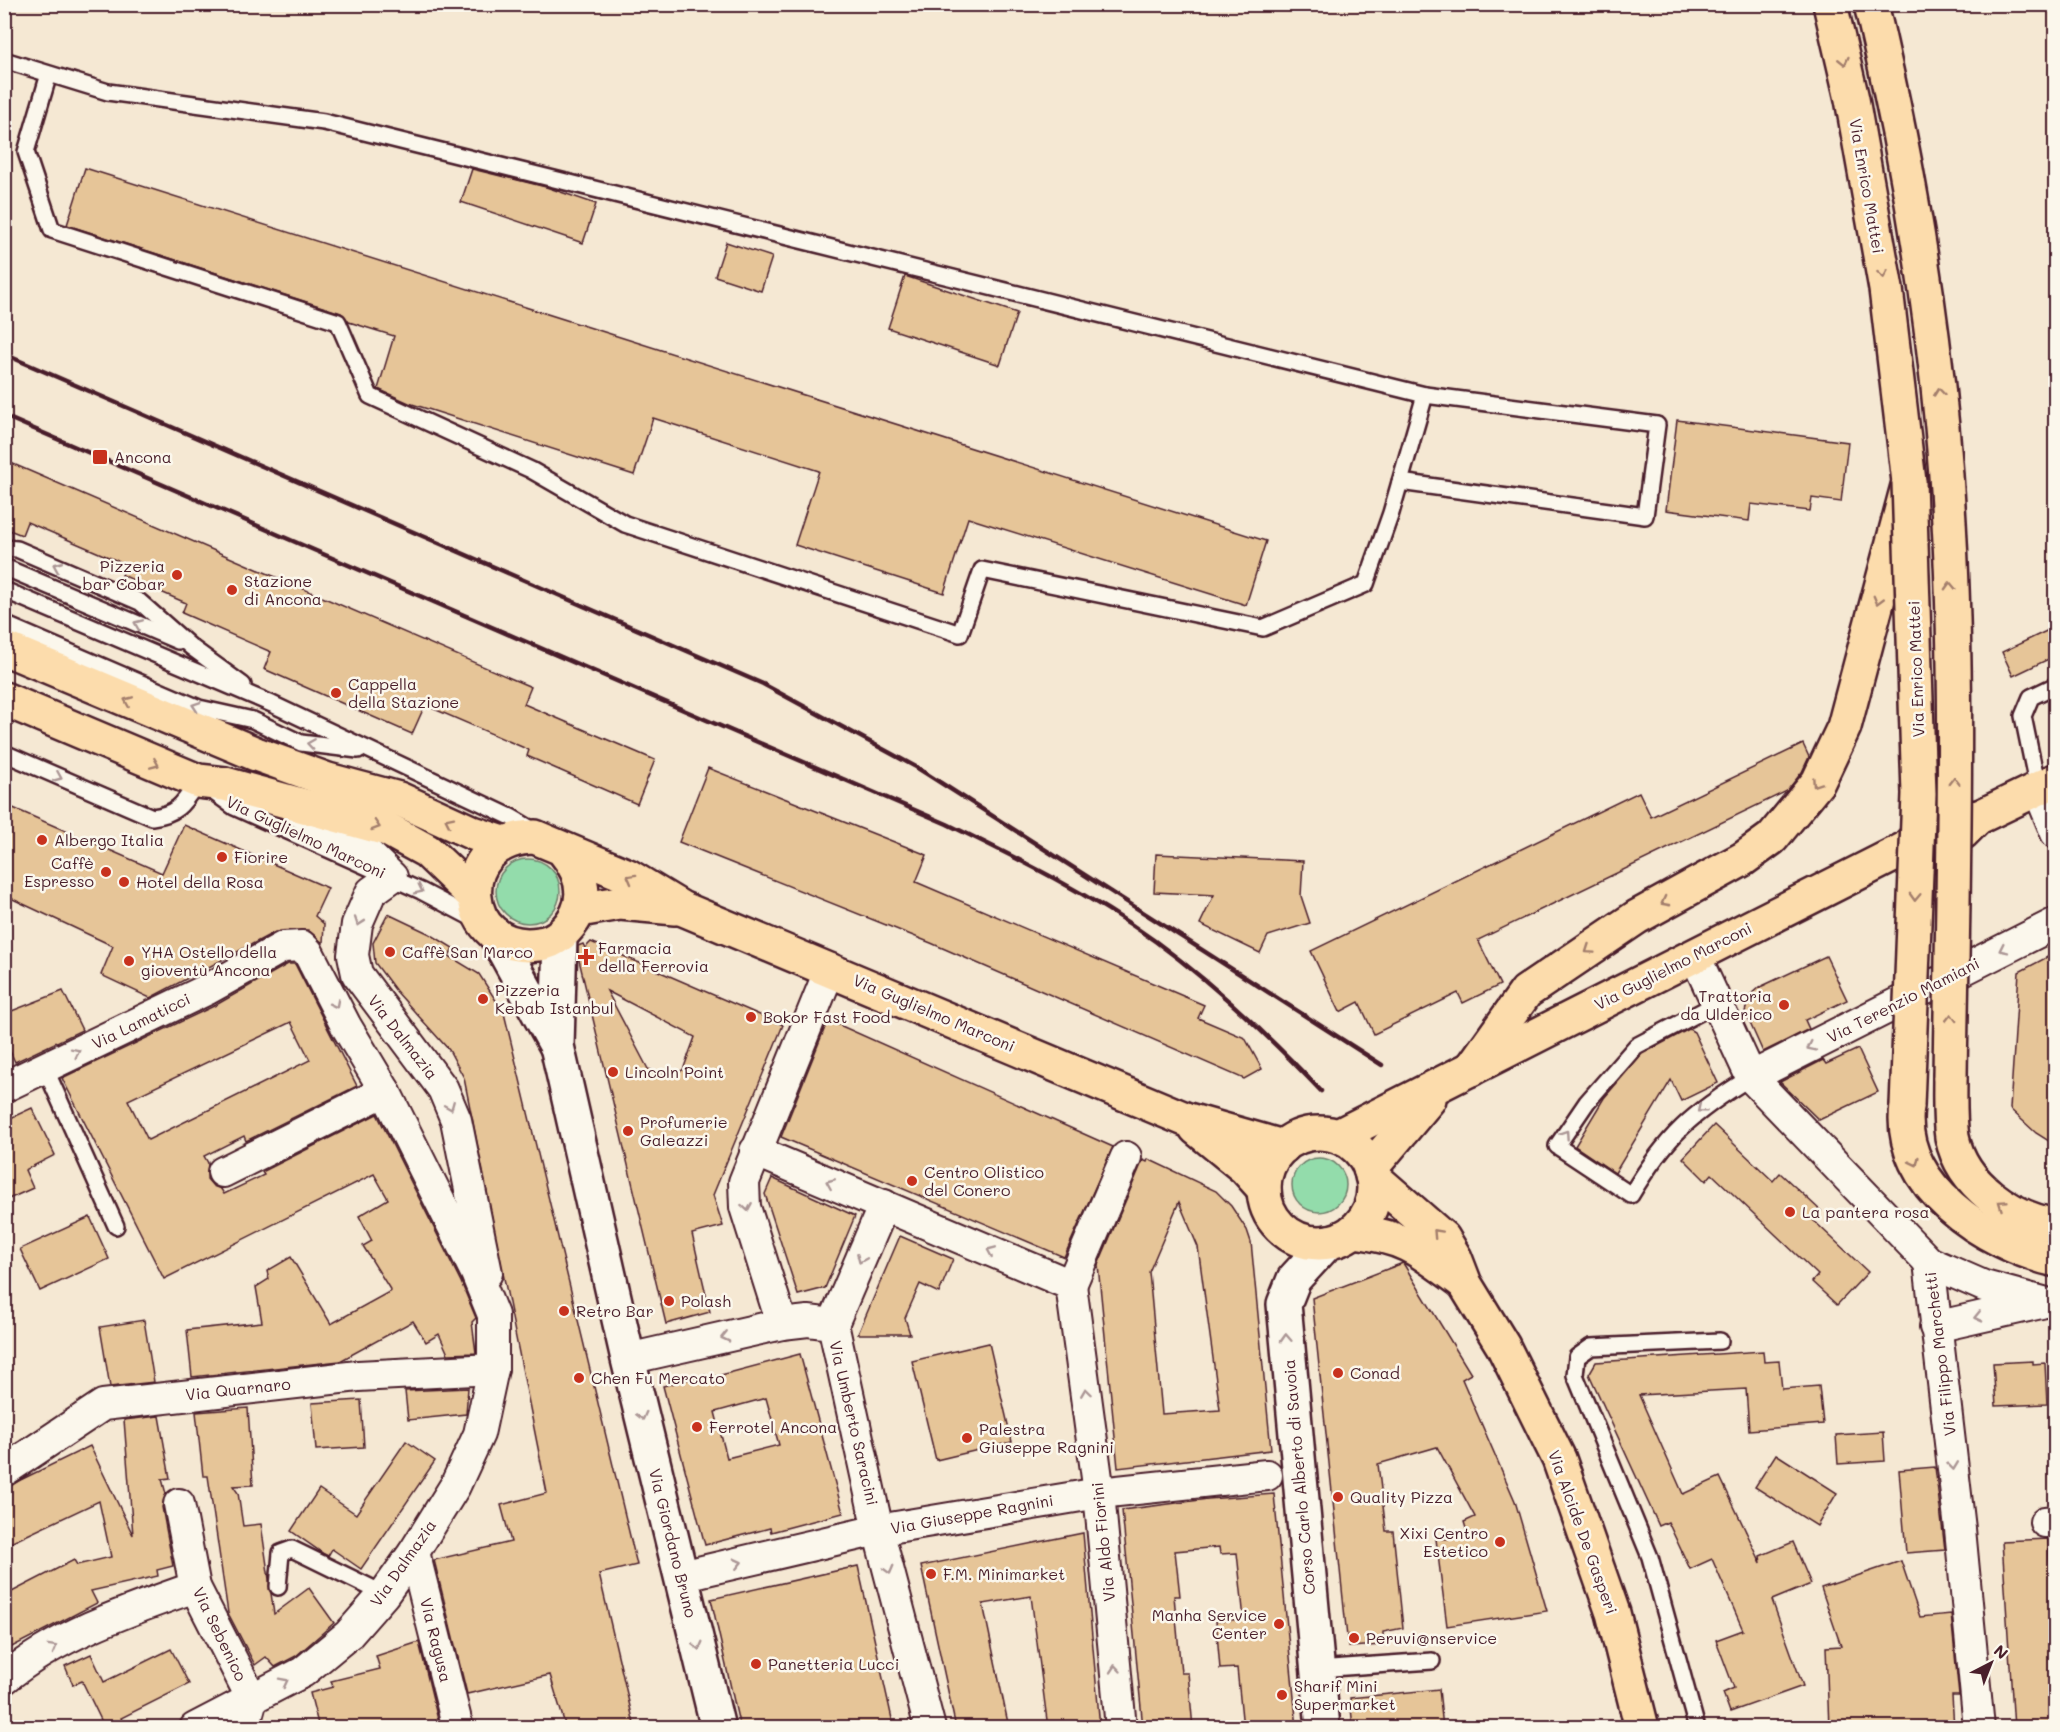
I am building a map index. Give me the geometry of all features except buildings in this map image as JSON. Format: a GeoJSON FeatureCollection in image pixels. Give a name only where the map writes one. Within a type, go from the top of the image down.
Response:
{"type":"FeatureCollection","features":[{"type":"Feature","properties":{"kind":"main road","name":"Via Enrico Mattei"},"geometry":{"type":"LineString","coordinates":[[1830,4],[1852,99],[1884,278],[1909,482],[1919,794],[1906,1136],[1922,1174],[1951,1204],[2005,1242],[2055,1260]]}},
{"type":"Feature","properties":{"kind":"main road"},"geometry":{"type":"LineString","coordinates":[[1871,4],[1924,278],[1945,459],[1951,590],[1954,776],[1950,1077],[1953,1138],[1966,1168],[1992,1196],[2029,1220],[2055,1226]]}},
{"type":"Feature","properties":{"kind":"main road"},"geometry":{"type":"LineString","coordinates":[[1471,1069],[1526,992],[1637,917],[1759,849],[1788,820],[1818,782],[1844,727],[1909,482]]}},
{"type":"Feature","properties":{"kind":"main road"},"geometry":{"type":"LineString","coordinates":[[4,648],[247,734],[328,780],[399,799],[473,833],[503,843]]}},
{"type":"Feature","properties":{"kind":"main road"},"geometry":{"type":"LineString","coordinates":[[4,699],[198,781]]}},
{"type":"Feature","properties":{"kind":"main road","name":"Via Guglielmo Marconi"},"geometry":{"type":"LineString","coordinates":[[198,781],[225,784],[364,821],[410,840],[441,863],[474,896],[477,912],[490,930],[513,944],[529,946],[545,943],[569,923],[620,903],[681,908]]}},
{"type":"Feature","properties":{"kind":"main road","name":"Via Guglielmo Marconi"},"geometry":{"type":"LineString","coordinates":[[1338,1136],[1907,848],[1933,847],[1962,833],[1977,818],[2047,784]]}},
{"type":"Feature","properties":{"kind":"main road","name":"Via Guglielmo Marconi"},"geometry":{"type":"LineString","coordinates":[[503,843],[519,837],[535,837],[628,876],[681,908],[1185,1119],[1283,1146]]}},
{"type":"Feature","properties":{"kind":"main road"},"geometry":{"type":"LineString","coordinates":[[474,896],[475,880],[480,865],[490,852],[503,843]]}},
{"type":"Feature","properties":{"kind":"main road","name":"Via Guglielmo Marconi"},"geometry":{"type":"LineString","coordinates":[[557,846],[574,863],[580,878],[582,895],[569,923]]}},
{"type":"Feature","properties":{"kind":"main road","name":"Via Giordano Bruno"},"geometry":{"type":"LineString","coordinates":[[557,1046],[569,923]]}},
{"type":"Feature","properties":{"kind":"main road","name":"Via Giordano Bruno"},"geometry":{"type":"LineString","coordinates":[[490,930],[557,1046],[628,1359],[717,1728]]}},
{"type":"Feature","properties":{"kind":"main road","name":"Via Guglielmo Marconi"},"geometry":{"type":"LineString","coordinates":[[1371,1172],[1401,1128],[1440,1086]]}},
{"type":"Feature","properties":{"kind":"main road","name":"Via Guglielmo Marconi"},"geometry":{"type":"LineString","coordinates":[[1185,1119],[1245,1168],[1264,1189]]}},
{"type":"Feature","properties":{"kind":"main road"},"geometry":{"type":"LineString","coordinates":[[1311,1134],[1338,1136],[1358,1149],[1371,1172],[1374,1188],[1369,1211],[1341,1236],[1300,1240],[1282,1228],[1269,1210],[1264,1189],[1269,1165],[1283,1146],[1311,1134]]}},
{"type":"Feature","properties":{"kind":"main road","name":"Via Alcide De Gasperi"},"geometry":{"type":"LineString","coordinates":[[1371,1172],[1443,1238],[1455,1258],[1465,1284],[1503,1346],[1559,1459],[1612,1613],[1642,1728]]}},
{"type":"Feature","properties":{"kind":"main road","name":"Via Alcide De Gasperi"},"geometry":{"type":"LineString","coordinates":[[1341,1236],[1393,1237],[1411,1244],[1465,1284]]}},
{"type":"Feature","properties":{"kind":"main road","name":"Corso Carlo Alberto di Savoia"},"geometry":{"type":"LineString","coordinates":[[1323,1728],[1284,1304],[1294,1279],[1341,1236]]}},
{"type":"Feature","properties":{"kind":"street"},"geometry":{"type":"LineString","coordinates":[[2047,784],[2055,833]]}},
{"type":"Feature","properties":{"kind":"street","name":"Via Guglielmo Marconi"},"geometry":{"type":"LineString","coordinates":[[276,799],[362,848],[392,877]]}},
{"type":"Feature","properties":{"kind":"street","name":"Via Dalmazia"},"geometry":{"type":"LineString","coordinates":[[195,1728],[303,1672],[349,1634],[384,1594],[414,1552],[455,1486],[479,1434],[493,1369],[493,1315],[456,1120],[443,1089],[423,1059],[368,992],[357,974],[353,955],[357,924],[370,892],[392,877]]}},
{"type":"Feature","properties":{"kind":"street","name":"Via Terenzio Mamiani"},"geometry":{"type":"LineString","coordinates":[[1751,1077],[2055,923]]}},
{"type":"Feature","properties":{"kind":"street","name":"Via Lamaticci"},"geometry":{"type":"LineString","coordinates":[[4,1087],[208,989],[283,947],[302,946],[309,952]]}},
{"type":"Feature","properties":{"kind":"street","name":"Via Dalmazia"},"geometry":{"type":"LineString","coordinates":[[309,952],[346,1026],[385,1091],[476,1273],[493,1315]]}},
{"type":"Feature","properties":{"kind":"street","name":"Via Filippo Marchetti"},"geometry":{"type":"LineString","coordinates":[[1695,956],[1751,1077],[1929,1262],[1960,1529],[1979,1728]]}},
{"type":"Feature","properties":{"kind":"street"},"geometry":{"type":"LineString","coordinates":[[628,1359],[782,1324],[745,1207],[744,1182],[830,969]]}},
{"type":"Feature","properties":{"kind":"street"},"geometry":{"type":"LineString","coordinates":[[223,1172],[385,1091]]}},
{"type":"Feature","properties":{"kind":"street"},"geometry":{"type":"LineString","coordinates":[[755,1150],[1071,1285],[1126,1157]]}},
{"type":"Feature","properties":{"kind":"street"},"geometry":{"type":"LineString","coordinates":[[832,1324],[884,1205]]}},
{"type":"Feature","properties":{"kind":"street"},"geometry":{"type":"LineString","coordinates":[[1929,1262],[1968,1281],[2049,1302]]}},
{"type":"Feature","properties":{"kind":"street","name":"Via Aldo Fiorini"},"geometry":{"type":"LineString","coordinates":[[1071,1285],[1099,1493],[1121,1728]]}},
{"type":"Feature","properties":{"kind":"street"},"geometry":{"type":"LineString","coordinates":[[1935,1327],[2049,1302]]}},
{"type":"Feature","properties":{"kind":"street","name":"Via Umberto Saracini"},"geometry":{"type":"LineString","coordinates":[[782,1324],[808,1322],[832,1324],[878,1530],[930,1728]]}},
{"type":"Feature","properties":{"kind":"street","name":"Via Quarnaro"},"geometry":{"type":"LineString","coordinates":[[4,1471],[103,1405],[358,1376],[493,1369]]}},
{"type":"Feature","properties":{"kind":"street","name":"Via Giuseppe Ragnini"},"geometry":{"type":"LineString","coordinates":[[681,1576],[878,1530],[1099,1493],[1267,1475]]}},
{"type":"Feature","properties":{"kind":"street","name":"Via Sebenico"},"geometry":{"type":"LineString","coordinates":[[179,1504],[195,1587],[252,1698],[244,1728]]}},
{"type":"Feature","properties":{"kind":"street","name":"Via Ragusa"},"geometry":{"type":"LineString","coordinates":[[414,1552],[458,1728]]}},
{"type":"Feature","properties":{"kind":"street"},"geometry":{"type":"LineString","coordinates":[[4,1679],[20,1666],[107,1619],[195,1587]]}},
{"type":"Feature","properties":{"kind":"lane"},"geometry":{"type":"LineString","coordinates":[[4,60],[108,92],[324,122],[1425,395],[1657,425],[1646,516],[1400,482]]}},
{"type":"Feature","properties":{"kind":"lane"},"geometry":{"type":"LineString","coordinates":[[49,74],[26,152],[52,230],[338,322],[370,396],[531,470],[625,524],[960,634],[982,570],[1263,628],[1366,584],[1400,482],[1425,395]]}},
{"type":"Feature","properties":{"kind":"lane"},"geometry":{"type":"LineString","coordinates":[[4,548],[17,549],[140,602],[191,647],[262,699]]}},
{"type":"Feature","properties":{"kind":"lane"},"geometry":{"type":"LineString","coordinates":[[4,567],[191,647]]}},
{"type":"Feature","properties":{"kind":"lane"},"geometry":{"type":"LineString","coordinates":[[4,590],[262,699]]}},
{"type":"Feature","properties":{"kind":"lane"},"geometry":{"type":"LineString","coordinates":[[57,612],[65,593]]}},
{"type":"Feature","properties":{"kind":"lane","name":"Via Guglielmo Marconi"},"geometry":{"type":"LineString","coordinates":[[4,624],[199,708],[247,734],[369,752]]}},
{"type":"Feature","properties":{"kind":"lane"},"geometry":{"type":"LineString","coordinates":[[2047,784],[2023,716],[2031,697],[2055,686]]}},
{"type":"Feature","properties":{"kind":"lane","name":"Via Guglielmo Marconi"},"geometry":{"type":"LineString","coordinates":[[262,699],[369,752],[512,817],[557,846]]}},
{"type":"Feature","properties":{"kind":"lane"},"geometry":{"type":"LineString","coordinates":[[4,753],[152,817],[169,815],[183,803],[198,781]]}},
{"type":"Feature","properties":{"kind":"lane","name":"Via Guglielmo Marconi"},"geometry":{"type":"LineString","coordinates":[[198,781],[234,807],[392,877],[490,930]]}},
{"type":"Feature","properties":{"kind":"lane"},"geometry":{"type":"LineString","coordinates":[[1716,1004],[1636,1046],[1587,1102],[1557,1146],[1631,1195],[1652,1159],[1684,1123],[1710,1102],[1751,1077]]}},
{"type":"Feature","properties":{"kind":"lane"},"geometry":{"type":"LineString","coordinates":[[45,1068],[116,1226]]}},
{"type":"Feature","properties":{"kind":"lane"},"geometry":{"type":"LineString","coordinates":[[1697,1728],[1650,1557],[1575,1375],[1577,1357],[1590,1347],[1720,1341]]}},
{"type":"Feature","properties":{"kind":"lane"},"geometry":{"type":"LineString","coordinates":[[278,1587],[281,1553],[292,1549],[384,1594]]}},
{"type":"Feature","properties":{"kind":"lane"},"geometry":{"type":"LineString","coordinates":[[1317,1668],[1432,1661]]}},
{"type":"Feature","properties":{"kind":"green space"},"geometry":{"type":"Polygon","coordinates":[[[528,859],[546,865],[554,873],[560,891],[554,909],[546,917],[528,923],[510,917],[502,909],[496,891],[502,873],[510,865],[528,859]]]}},
{"type":"Feature","properties":{"kind":"green space"},"geometry":{"type":"Polygon","coordinates":[[[1314,1158],[1324,1158],[1334,1162],[1342,1170],[1346,1185],[1342,1200],[1334,1208],[1324,1212],[1314,1212],[1304,1208],[1296,1200],[1292,1190],[1292,1180],[1296,1170],[1304,1162],[1314,1158]]]}},
{"type":"Feature","properties":{"kind":"railway"},"geometry":{"type":"LineString","coordinates":[[4,354],[763,684],[916,767],[1382,1065]]}},
{"type":"Feature","properties":{"kind":"railway"},"geometry":{"type":"LineString","coordinates":[[4,416],[947,824],[1027,864],[1105,908],[1155,941],[1241,1012],[1321,1091]]}},
{"type":"Feature","properties":{"kind":"place","name":"Ancona"},"geometry":{"type":"Point","coordinates":[100,457]}},
{"type":"Feature","properties":{"kind":"place","name":"Pizzeria bar Cobar"},"geometry":{"type":"Point","coordinates":[177,575]}},
{"type":"Feature","properties":{"kind":"place","name":"Stazione di Ancona"},"geometry":{"type":"Point","coordinates":[232,590]}},
{"type":"Feature","properties":{"kind":"place","name":"Cappella della Stazione"},"geometry":{"type":"Point","coordinates":[336,693]}},
{"type":"Feature","properties":{"kind":"place","name":"Albergo Italia"},"geometry":{"type":"Point","coordinates":[42,840]}},
{"type":"Feature","properties":{"kind":"place","name":"Fiorire"},"geometry":{"type":"Point","coordinates":[222,857]}},
{"type":"Feature","properties":{"kind":"place","name":"Caffè Espresso"},"geometry":{"type":"Point","coordinates":[106,872]}},
{"type":"Feature","properties":{"kind":"place","name":"Hotel della Rosa"},"geometry":{"type":"Point","coordinates":[124,882]}},
{"type":"Feature","properties":{"kind":"place","name":"Caffè San Marco"},"geometry":{"type":"Point","coordinates":[390,952]}},
{"type":"Feature","properties":{"kind":"place","name":"Farmacia della Ferrovia"},"geometry":{"type":"Point","coordinates":[586,957]}},
{"type":"Feature","properties":{"kind":"place","name":"YHA Ostello della gioventù Ancona"},"geometry":{"type":"Point","coordinates":[129,961]}},
{"type":"Feature","properties":{"kind":"place","name":"Pizzeria Kebab Istanbul"},"geometry":{"type":"Point","coordinates":[483,999]}},
{"type":"Feature","properties":{"kind":"place","name":"Trattoria da Ulderico"},"geometry":{"type":"Point","coordinates":[1784,1005]}},
{"type":"Feature","properties":{"kind":"place","name":"Bokor Fast Food"},"geometry":{"type":"Point","coordinates":[751,1017]}},
{"type":"Feature","properties":{"kind":"place","name":"Lincoln Point"},"geometry":{"type":"Point","coordinates":[613,1072]}},
{"type":"Feature","properties":{"kind":"place","name":"Profumerie Galeazzi"},"geometry":{"type":"Point","coordinates":[628,1131]}},
{"type":"Feature","properties":{"kind":"place","name":"Centro Olistico del Conero"},"geometry":{"type":"Point","coordinates":[912,1181]}},
{"type":"Feature","properties":{"kind":"place","name":"La pantera rosa"},"geometry":{"type":"Point","coordinates":[1790,1212]}},
{"type":"Feature","properties":{"kind":"place","name":"Polash"},"geometry":{"type":"Point","coordinates":[669,1301]}},
{"type":"Feature","properties":{"kind":"place","name":"Retro Bar"},"geometry":{"type":"Point","coordinates":[564,1311]}},
{"type":"Feature","properties":{"kind":"place","name":"Conad"},"geometry":{"type":"Point","coordinates":[1338,1373]}},
{"type":"Feature","properties":{"kind":"place","name":"Chen Fu Mercato"},"geometry":{"type":"Point","coordinates":[579,1378]}},
{"type":"Feature","properties":{"kind":"place","name":"Ferrotel Ancona"},"geometry":{"type":"Point","coordinates":[697,1427]}},
{"type":"Feature","properties":{"kind":"place","name":"Palestra Giuseppe Ragnini"},"geometry":{"type":"Point","coordinates":[967,1438]}},
{"type":"Feature","properties":{"kind":"place","name":"Quality Pizza"},"geometry":{"type":"Point","coordinates":[1338,1497]}},
{"type":"Feature","properties":{"kind":"place","name":"Xixi Centro Estetico"},"geometry":{"type":"Point","coordinates":[1500,1542]}},
{"type":"Feature","properties":{"kind":"place","name":"F.M. Minimarket"},"geometry":{"type":"Point","coordinates":[931,1574]}},
{"type":"Feature","properties":{"kind":"place","name":"Manha Service Center"},"geometry":{"type":"Point","coordinates":[1279,1624]}},
{"type":"Feature","properties":{"kind":"place","name":"Peruvi@nservice"},"geometry":{"type":"Point","coordinates":[1354,1638]}},
{"type":"Feature","properties":{"kind":"place","name":"Panetteria Lucci"},"geometry":{"type":"Point","coordinates":[756,1664]}},
{"type":"Feature","properties":{"kind":"place","name":"Sharif Mini Supermarket"},"geometry":{"type":"Point","coordinates":[1282,1695]}}]}
